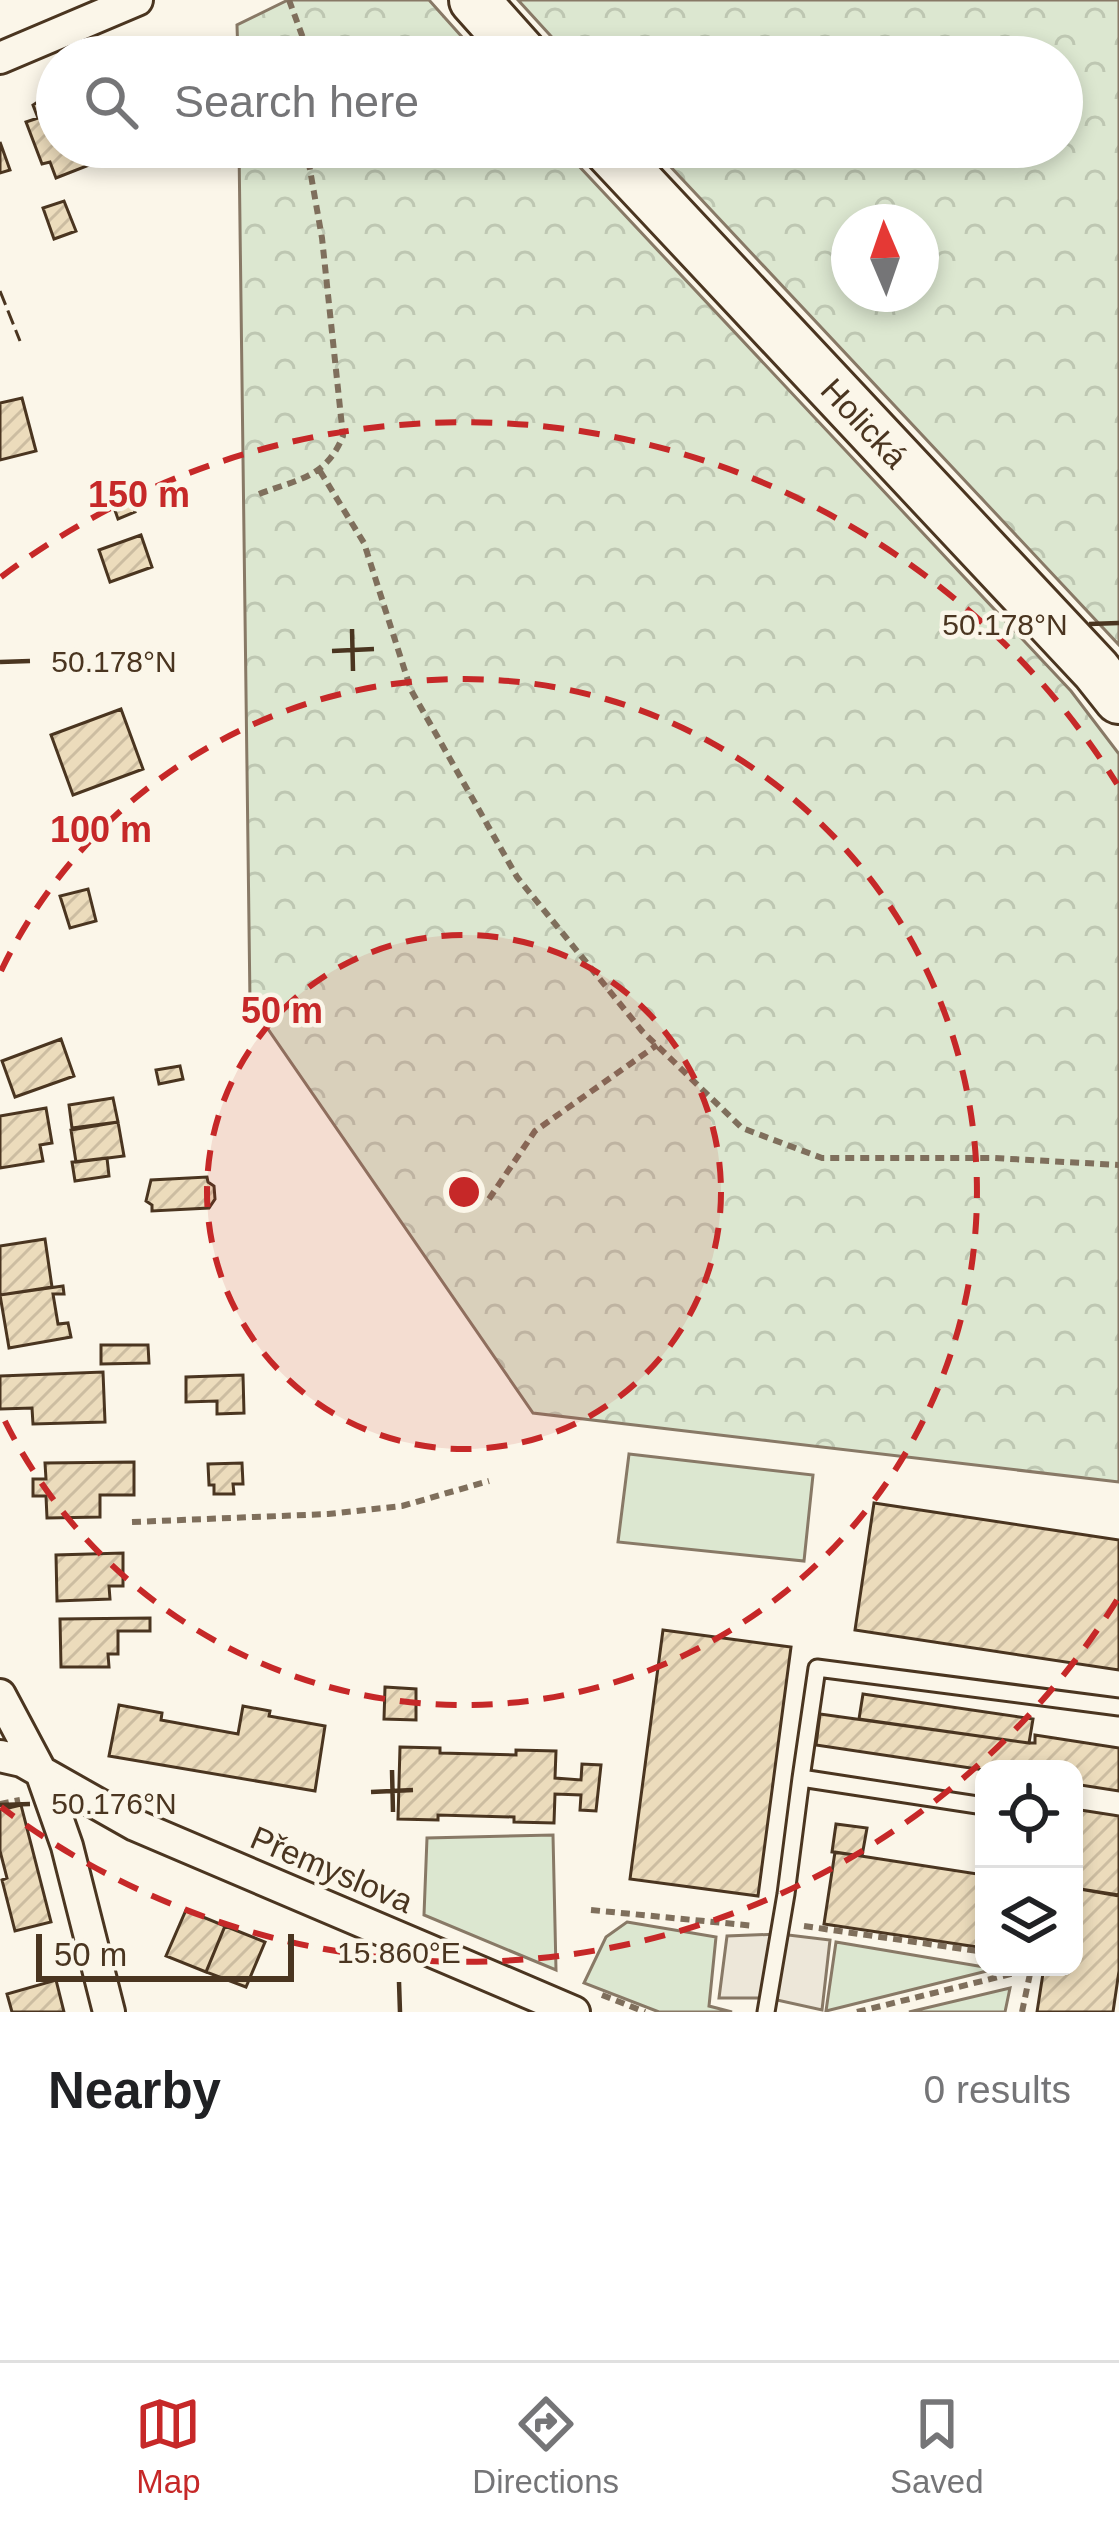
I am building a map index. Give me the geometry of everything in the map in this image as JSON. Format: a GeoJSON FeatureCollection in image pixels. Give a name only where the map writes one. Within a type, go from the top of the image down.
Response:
{"type":"FeatureCollection","features":[{"type":"Feature","properties":{"kind":"main road"},"geometry":{"type":"LineString","coordinates":[[474,0],[506,36]]}},
{"type":"Feature","properties":{"kind":"main road","name":"Holická"},"geometry":{"type":"LineString","coordinates":[[626,168],[1119,699]]}},
{"type":"Feature","properties":{"kind":"street"},"geometry":{"type":"LineString","coordinates":[[52,36],[137,0]]}},
{"type":"Feature","properties":{"kind":"street"},"geometry":{"type":"LineString","coordinates":[[0,58],[36,43]]}},
{"type":"Feature","properties":{"kind":"street"},"geometry":{"type":"LineString","coordinates":[[0,1695],[41,1772],[67,1846],[109,2012]]}},
{"type":"Feature","properties":{"kind":"street","name":"Přemyslova"},"geometry":{"type":"LineString","coordinates":[[0,1756],[41,1772],[135,1825],[574,2012]]}},
{"type":"Feature","properties":{"kind":"lane"},"geometry":{"type":"LineString","coordinates":[[766,2012],[817,1668],[1119,1707]]}},
{"type":"Feature","properties":{"kind":"lane"},"geometry":{"type":"LineString","coordinates":[[801,1778],[975,1805]]}},
{"type":"Feature","properties":{"kind":"path"},"geometry":{"type":"LineString","coordinates":[[290,0],[303,36]]}},
{"type":"Feature","properties":{"kind":"path"},"geometry":{"type":"LineString","coordinates":[[259,494],[320,471],[334,458],[343,436],[310,168]]}},
{"type":"Feature","properties":{"kind":"path"},"geometry":{"type":"LineString","coordinates":[[320,471],[364,543],[411,690],[517,877],[657,1045],[742,1128],[821,1158],[1117,1164]]}},
{"type":"Feature","properties":{"kind":"path"},"geometry":{"type":"LineString","coordinates":[[489,1199],[535,1131],[657,1045]]}},
{"type":"Feature","properties":{"kind":"path"},"geometry":{"type":"LineString","coordinates":[[132,1522],[328,1514],[402,1506],[489,1481]]}},
{"type":"Feature","properties":{"kind":"path"},"geometry":{"type":"LineString","coordinates":[[591,1910],[745,1927],[782,1922],[975,1951]]}},
{"type":"Feature","properties":{"kind":"path"},"geometry":{"type":"LineString","coordinates":[[856,2012],[1000,1976]]}},
{"type":"Feature","properties":{"kind":"path"},"geometry":{"type":"LineString","coordinates":[[1022,2012],[1030,1976]]}},
{"type":"Feature","properties":{"kind":"green space"},"geometry":{"type":"Polygon","coordinates":[[[288,0],[429,0],[461,36],[237,36],[237,25],[288,0]]]}},
{"type":"Feature","properties":{"kind":"green space"},"geometry":{"type":"Polygon","coordinates":[[[518,0],[1119,0],[1119,645],[672,168],[1083,168],[1083,36],[551,36],[518,0]]]}},
{"type":"Feature","properties":{"kind":"green space"},"geometry":{"type":"Polygon","coordinates":[[[239,168],[581,168],[1071,691],[1119,754],[1119,1482],[533,1413],[250,1003],[239,168]]]}},
{"type":"Feature","properties":{"kind":"green space"},"geometry":{"type":"Polygon","coordinates":[[[629,1454],[813,1475],[804,1561],[618,1542],[629,1454]]]}},
{"type":"Feature","properties":{"kind":"green space"},"geometry":{"type":"Polygon","coordinates":[[[553,1835],[556,1970],[424,1915],[427,1838],[553,1835]]]}},
{"type":"Feature","properties":{"kind":"green space"},"geometry":{"type":"Polygon","coordinates":[[[627,1922],[716,1937],[709,2006],[732,2012],[659,2012],[584,1983],[606,1937],[627,1922]]]}},
{"type":"Feature","properties":{"kind":"green space"},"geometry":{"type":"Polygon","coordinates":[[[836,1942],[975,1965],[975,1974],[826,2011],[836,1942]]]}},
{"type":"Feature","properties":{"kind":"green space"},"geometry":{"type":"Polygon","coordinates":[[[1010,1988],[1005,2012],[909,2012],[1010,1988]]]}},
{"type":"Feature","properties":{"kind":"shaded area"},"geometry":{"type":"Polygon","coordinates":[[[780,1934],[830,1940],[822,2010],[768,1998],[719,1998],[727,1936],[780,1934]]]}},
{"type":"Feature","properties":{"kind":"building"},"geometry":{"type":"Polygon","coordinates":[[[36,119],[36,148],[26,122],[36,119]]]}},
{"type":"Feature","properties":{"kind":"building"},"geometry":{"type":"Polygon","coordinates":[[[0,142],[10,170],[0,173],[0,142]]]}},
{"type":"Feature","properties":{"kind":"building"},"geometry":{"type":"Polygon","coordinates":[[[52,168],[82,168],[56,178],[52,168]]]}},
{"type":"Feature","properties":{"kind":"building"},"geometry":{"type":"Polygon","coordinates":[[[64,201],[76,231],[54,239],[43,208],[64,201]]]}},
{"type":"Feature","properties":{"kind":"building"},"geometry":{"type":"Polygon","coordinates":[[[22,398],[36,451],[0,460],[0,403],[22,398]]]}},
{"type":"Feature","properties":{"kind":"building"},"geometry":{"type":"Polygon","coordinates":[[[128,493],[135,512],[118,519],[111,499],[128,493]]]}},
{"type":"Feature","properties":{"kind":"building"},"geometry":{"type":"Polygon","coordinates":[[[141,535],[152,567],[110,582],[99,550],[141,535]]]}},
{"type":"Feature","properties":{"kind":"building"},"geometry":{"type":"Polygon","coordinates":[[[121,709],[143,769],[73,795],[51,735],[121,709]]]}},
{"type":"Feature","properties":{"kind":"building"},"geometry":{"type":"Polygon","coordinates":[[[88,889],[96,921],[70,928],[60,896],[88,889]]]}},
{"type":"Feature","properties":{"kind":"building"},"geometry":{"type":"Polygon","coordinates":[[[61,1039],[74,1076],[15,1097],[2,1061],[61,1039]]]}},
{"type":"Feature","properties":{"kind":"building"},"geometry":{"type":"Polygon","coordinates":[[[180,1066],[183,1079],[159,1084],[156,1070],[180,1066]]]}},
{"type":"Feature","properties":{"kind":"building"},"geometry":{"type":"Polygon","coordinates":[[[113,1098],[118,1122],[72,1128],[69,1105],[113,1098]]]}},
{"type":"Feature","properties":{"kind":"building"},"geometry":{"type":"Polygon","coordinates":[[[46,1108],[52,1143],[40,1145],[43,1161],[0,1168],[0,1116],[46,1108]]]}},
{"type":"Feature","properties":{"kind":"building"},"geometry":{"type":"Polygon","coordinates":[[[118,1122],[124,1156],[76,1162],[71,1130],[118,1122]]]}},
{"type":"Feature","properties":{"kind":"building"},"geometry":{"type":"Polygon","coordinates":[[[107,1158],[109,1176],[75,1181],[72,1162],[107,1158]]]}},
{"type":"Feature","properties":{"kind":"building"},"geometry":{"type":"Polygon","coordinates":[[[207,1177],[215,1199],[209,1208],[152,1211],[146,1201],[151,1180],[207,1177]]]}},
{"type":"Feature","properties":{"kind":"building"},"geometry":{"type":"Polygon","coordinates":[[[45,1239],[52,1287],[0,1295],[0,1246],[45,1239]]]}},
{"type":"Feature","properties":{"kind":"building"},"geometry":{"type":"Polygon","coordinates":[[[63,1286],[64,1294],[53,1294],[58,1324],[68,1323],[71,1337],[9,1348],[0,1295],[63,1286]]]}},
{"type":"Feature","properties":{"kind":"building"},"geometry":{"type":"Polygon","coordinates":[[[101,1345],[148,1345],[149,1363],[101,1364],[101,1345]]]}},
{"type":"Feature","properties":{"kind":"building"},"geometry":{"type":"Polygon","coordinates":[[[103,1372],[105,1422],[33,1424],[32,1408],[0,1409],[0,1376],[103,1372]]]}},
{"type":"Feature","properties":{"kind":"building"},"geometry":{"type":"Polygon","coordinates":[[[243,1375],[244,1413],[217,1414],[217,1401],[186,1402],[186,1377],[243,1375]]]}},
{"type":"Feature","properties":{"kind":"building"},"geometry":{"type":"Polygon","coordinates":[[[134,1462],[134,1495],[100,1495],[100,1517],[47,1518],[46,1496],[33,1496],[33,1479],[46,1479],[45,1463],[134,1462]]]}},
{"type":"Feature","properties":{"kind":"building"},"geometry":{"type":"Polygon","coordinates":[[[242,1463],[243,1484],[233,1484],[234,1494],[214,1494],[208,1464],[242,1463]]]}},
{"type":"Feature","properties":{"kind":"building"},"geometry":{"type":"Polygon","coordinates":[[[874,1503],[1119,1540],[1119,1670],[855,1630],[874,1503]]]}},
{"type":"Feature","properties":{"kind":"building"},"geometry":{"type":"Polygon","coordinates":[[[123,1553],[123,1586],[109,1586],[110,1599],[57,1601],[56,1555],[123,1553]]]}},
{"type":"Feature","properties":{"kind":"building"},"geometry":{"type":"Polygon","coordinates":[[[150,1618],[150,1631],[118,1631],[118,1654],[108,1654],[109,1667],[61,1667],[60,1619],[150,1618]]]}},
{"type":"Feature","properties":{"kind":"building"},"geometry":{"type":"Polygon","coordinates":[[[663,1630],[791,1647],[758,1896],[630,1879],[663,1630]]]}},
{"type":"Feature","properties":{"kind":"building"},"geometry":{"type":"Polygon","coordinates":[[[385,1687],[416,1689],[416,1720],[384,1719],[385,1687]]]}},
{"type":"Feature","properties":{"kind":"building"},"geometry":{"type":"Polygon","coordinates":[[[863,1694],[1033,1719],[1029,1743],[859,1719],[863,1694]]]}},
{"type":"Feature","properties":{"kind":"building"},"geometry":{"type":"Polygon","coordinates":[[[119,1705],[162,1713],[161,1720],[238,1734],[243,1706],[325,1726],[315,1791],[109,1756],[119,1705]]]}},
{"type":"Feature","properties":{"kind":"building"},"geometry":{"type":"Polygon","coordinates":[[[820,1714],[1029,1743],[1035,1743],[1035,1735],[1119,1748],[1119,1791],[1083,1785],[1083,1760],[975,1760],[975,1769],[816,1745],[820,1714]]]}},
{"type":"Feature","properties":{"kind":"building"},"geometry":{"type":"Polygon","coordinates":[[[400,1747],[516,1755],[516,1750],[556,1751],[555,1778],[581,1780],[582,1764],[601,1765],[596,1811],[580,1810],[581,1795],[555,1794],[554,1823],[438,1815],[438,1820],[398,1819],[400,1747]]]}},
{"type":"Feature","properties":{"kind":"building"},"geometry":{"type":"Polygon","coordinates":[[[21,1805],[51,1922],[15,1931],[2,1880],[7,1878],[0,1851],[0,1810],[21,1805]]]}},
{"type":"Feature","properties":{"kind":"building"},"geometry":{"type":"Polygon","coordinates":[[[1083,1810],[1119,1816],[1119,1895],[1083,1889],[1083,1810]]]}},
{"type":"Feature","properties":{"kind":"building"},"geometry":{"type":"Polygon","coordinates":[[[836,1824],[867,1828],[862,1856],[832,1852],[836,1824]]]}},
{"type":"Feature","properties":{"kind":"building"},"geometry":{"type":"Polygon","coordinates":[[[835,1852],[975,1874],[975,1947],[824,1924],[835,1852]]]}},
{"type":"Feature","properties":{"kind":"building"},"geometry":{"type":"Polygon","coordinates":[[[1083,1890],[1119,1896],[1119,1971],[1113,2012],[1037,2012],[1043,1976],[1083,1976],[1083,1890]]]}},
{"type":"Feature","properties":{"kind":"building"},"geometry":{"type":"Polygon","coordinates":[[[186,1910],[225,1926],[206,1972],[166,1956],[186,1910]]]}},
{"type":"Feature","properties":{"kind":"building"},"geometry":{"type":"Polygon","coordinates":[[[225,1926],[265,1942],[246,1987],[206,1972],[225,1926]]]}},
{"type":"Feature","properties":{"kind":"building"},"geometry":{"type":"Polygon","coordinates":[[[56,1980],[64,2012],[12,2012],[7,1994],[56,1980]]]}},
{"type":"Feature","properties":{"kind":"fence"},"geometry":{"type":"LineString","coordinates":[[0,291],[20,341]]}}]}
